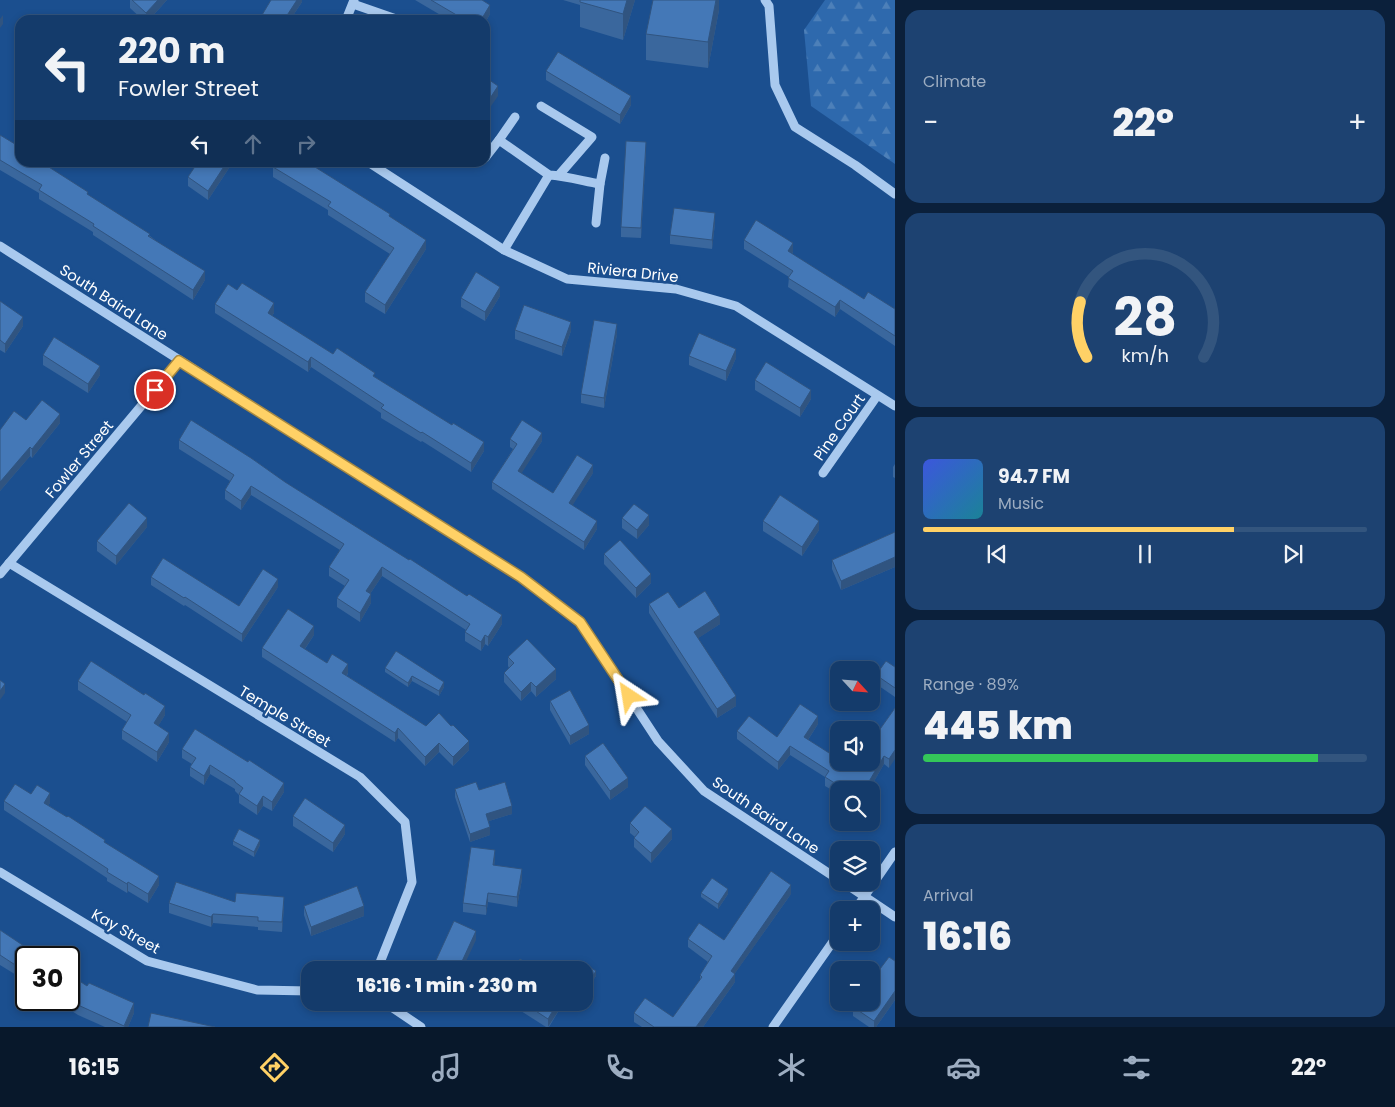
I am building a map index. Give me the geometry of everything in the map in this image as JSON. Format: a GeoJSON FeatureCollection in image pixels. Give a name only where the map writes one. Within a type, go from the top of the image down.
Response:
{"type":"FeatureCollection","features":[{"type":"Feature","properties":{"kind":"street"},"geometry":{"type":"LineString","coordinates":[[764,0],[769,6],[775,85],[795,127],[855,165],[895,194]]}},
{"type":"Feature","properties":{"kind":"street"},"geometry":{"type":"LineString","coordinates":[[348,15],[353,2],[386,15]]}},
{"type":"Feature","properties":{"kind":"street"},"geometry":{"type":"LineString","coordinates":[[542,106],[592,137],[559,175]]}},
{"type":"Feature","properties":{"kind":"street"},"geometry":{"type":"LineString","coordinates":[[490,152],[515,118]]}},
{"type":"Feature","properties":{"kind":"street"},"geometry":{"type":"LineString","coordinates":[[499,140],[549,175],[559,175],[600,184]]}},
{"type":"Feature","properties":{"kind":"street"},"geometry":{"type":"LineString","coordinates":[[596,223],[605,158]]}},
{"type":"Feature","properties":{"kind":"street","name":"Riviera Drive"},"geometry":{"type":"LineString","coordinates":[[376,167],[504,250],[567,279],[676,289],[736,306],[895,406]]}},
{"type":"Feature","properties":{"kind":"street"},"geometry":{"type":"LineString","coordinates":[[504,250],[549,175]]}},
{"type":"Feature","properties":{"kind":"street","name":"South Baird Lane"},"geometry":{"type":"LineString","coordinates":[[0,246],[521,577],[580,622],[658,741],[704,791],[830,874]]}},
{"type":"Feature","properties":{"kind":"street","name":"Fowler Street"},"geometry":{"type":"LineString","coordinates":[[0,574],[179,361]]}},
{"type":"Feature","properties":{"kind":"street","name":"Pine Court"},"geometry":{"type":"LineString","coordinates":[[823,473],[877,396]]}},
{"type":"Feature","properties":{"kind":"street","name":"Temple Street"},"geometry":{"type":"LineString","coordinates":[[9,563],[360,777],[405,822],[412,882],[381,961]]}},
{"type":"Feature","properties":{"kind":"street"},"geometry":{"type":"LineString","coordinates":[[861,901],[895,852]]}},
{"type":"Feature","properties":{"kind":"street","name":"Kay Street"},"geometry":{"type":"LineString","coordinates":[[0,872],[147,961],[257,990],[301,991]]}},
{"type":"Feature","properties":{"kind":"street"},"geometry":{"type":"LineString","coordinates":[[856,891],[895,917]]}},
{"type":"Feature","properties":{"kind":"street"},"geometry":{"type":"LineString","coordinates":[[773,1027],[830,946]]}},
{"type":"Feature","properties":{"kind":"street"},"geometry":{"type":"LineString","coordinates":[[397,1011],[421,1027]]}},
{"type":"Feature","properties":{"kind":"green space"},"geometry":{"type":"Polygon","coordinates":[[[825,0],[895,0],[895,164],[811,106],[804,30],[825,0]]]}},
{"type":"Feature","properties":{"kind":"building"},"geometry":{"type":"Polygon","coordinates":[[[132,0],[158,0],[146,13],[132,0]]]}},
{"type":"Feature","properties":{"kind":"building"},"geometry":{"type":"Polygon","coordinates":[[[271,0],[297,0],[287,15],[262,15],[271,0]]]}},
{"type":"Feature","properties":{"kind":"building"},"geometry":{"type":"Polygon","coordinates":[[[431,0],[482,0],[490,5],[484,15],[456,15],[431,0]]]}},
{"type":"Feature","properties":{"kind":"building"},"geometry":{"type":"Polygon","coordinates":[[[580,0],[627,0],[623,14],[580,2],[580,0]]]}},
{"type":"Feature","properties":{"kind":"building"},"geometry":{"type":"Polygon","coordinates":[[[653,0],[716,0],[708,42],[646,34],[653,0]]]}},
{"type":"Feature","properties":{"kind":"building"},"geometry":{"type":"Polygon","coordinates":[[[558,52],[631,96],[620,115],[546,71],[558,52]]]}},
{"type":"Feature","properties":{"kind":"building"},"geometry":{"type":"Polygon","coordinates":[[[490,80],[498,86],[490,98],[490,80]]]}},
{"type":"Feature","properties":{"kind":"building"},"geometry":{"type":"Polygon","coordinates":[[[0,135],[15,144],[15,167],[49,167],[150,234],[148,236],[205,271],[193,290],[39,190],[42,185],[0,160],[0,135]]]}},
{"type":"Feature","properties":{"kind":"building"},"geometry":{"type":"Polygon","coordinates":[[[626,141],[646,142],[641,228],[621,227],[626,141]]]}},
{"type":"Feature","properties":{"kind":"building"},"geometry":{"type":"Polygon","coordinates":[[[195,167],[224,167],[208,191],[188,177],[195,167]]]}},
{"type":"Feature","properties":{"kind":"building"},"geometry":{"type":"Polygon","coordinates":[[[273,167],[315,167],[390,214],[389,216],[426,240],[385,305],[365,292],[394,248],[328,206],[331,202],[273,167]]]}},
{"type":"Feature","properties":{"kind":"building"},"geometry":{"type":"Polygon","coordinates":[[[674,208],[715,213],[712,240],[670,235],[674,208]]]}},
{"type":"Feature","properties":{"kind":"building"},"geometry":{"type":"Polygon","coordinates":[[[756,220],[793,243],[788,251],[864,299],[868,292],[895,309],[895,336],[840,300],[835,307],[788,278],[793,271],[744,240],[756,220]]]}},
{"type":"Feature","properties":{"kind":"building"},"geometry":{"type":"Polygon","coordinates":[[[476,272],[500,287],[485,312],[461,298],[476,272]]]}},
{"type":"Feature","properties":{"kind":"building"},"geometry":{"type":"Polygon","coordinates":[[[242,283],[274,303],[268,313],[333,354],[337,348],[375,373],[373,376],[452,425],[453,423],[484,442],[471,463],[381,408],[384,405],[311,357],[308,362],[215,304],[228,284],[237,290],[242,283]]]}},
{"type":"Feature","properties":{"kind":"building"},"geometry":{"type":"Polygon","coordinates":[[[0,301],[23,317],[5,344],[0,340],[0,301]]]}},
{"type":"Feature","properties":{"kind":"building"},"geometry":{"type":"Polygon","coordinates":[[[524,305],[571,322],[562,347],[515,330],[524,305]]]}},
{"type":"Feature","properties":{"kind":"building"},"geometry":{"type":"Polygon","coordinates":[[[594,320],[617,324],[604,398],[581,394],[594,320]]]}},
{"type":"Feature","properties":{"kind":"building"},"geometry":{"type":"Polygon","coordinates":[[[699,333],[736,349],[726,371],[689,356],[699,333]]]}},
{"type":"Feature","properties":{"kind":"building"},"geometry":{"type":"Polygon","coordinates":[[[54,337],[100,366],[88,384],[43,355],[54,337]]]}},
{"type":"Feature","properties":{"kind":"building"},"geometry":{"type":"Polygon","coordinates":[[[766,362],[811,390],[800,408],[755,380],[766,362]]]}},
{"type":"Feature","properties":{"kind":"building"},"geometry":{"type":"Polygon","coordinates":[[[42,400],[60,414],[32,449],[30,447],[0,482],[0,430],[14,411],[26,420],[42,400]]]}},
{"type":"Feature","properties":{"kind":"building"},"geometry":{"type":"Polygon","coordinates":[[[191,420],[409,560],[502,615],[488,637],[485,635],[481,642],[465,632],[470,624],[382,567],[366,591],[371,594],[360,613],[337,598],[349,580],[329,567],[344,544],[251,486],[241,501],[225,490],[234,475],[179,440],[191,420]]]}},
{"type":"Feature","properties":{"kind":"building"},"geometry":{"type":"Polygon","coordinates":[[[522,420],[542,433],[518,471],[553,493],[577,455],[593,465],[569,503],[597,521],[584,542],[492,482],[517,444],[510,439],[522,420]]]}},
{"type":"Feature","properties":{"kind":"building"},"geometry":{"type":"Polygon","coordinates":[[[780,495],[819,521],[802,547],[763,521],[780,495]]]}},
{"type":"Feature","properties":{"kind":"building"},"geometry":{"type":"Polygon","coordinates":[[[129,503],[147,518],[116,556],[97,541],[129,503]]]}},
{"type":"Feature","properties":{"kind":"building"},"geometry":{"type":"Polygon","coordinates":[[[634,504],[649,515],[637,530],[622,518],[634,504]]]}},
{"type":"Feature","properties":{"kind":"building"},"geometry":{"type":"Polygon","coordinates":[[[895,532],[895,557],[841,581],[832,560],[895,532]]]}},
{"type":"Feature","properties":{"kind":"building"},"geometry":{"type":"Polygon","coordinates":[[[620,540],[651,574],[636,588],[604,554],[620,540]]]}},
{"type":"Feature","properties":{"kind":"building"},"geometry":{"type":"Polygon","coordinates":[[[163,558],[239,606],[263,569],[278,579],[242,634],[151,577],[163,558]]]}},
{"type":"Feature","properties":{"kind":"building"},"geometry":{"type":"Polygon","coordinates":[[[705,591],[720,615],[694,632],[736,696],[717,709],[649,604],[668,592],[679,608],[705,591]]]}},
{"type":"Feature","properties":{"kind":"building"},"geometry":{"type":"Polygon","coordinates":[[[288,609],[314,626],[300,646],[327,663],[332,654],[348,664],[342,673],[426,726],[439,713],[469,741],[453,757],[439,743],[425,757],[398,728],[395,733],[262,648],[288,609]]]}},
{"type":"Feature","properties":{"kind":"building"},"geometry":{"type":"Polygon","coordinates":[[[527,639],[556,669],[536,687],[531,682],[521,692],[504,673],[514,663],[508,657],[527,639]]]}},
{"type":"Feature","properties":{"kind":"building"},"geometry":{"type":"Polygon","coordinates":[[[396,651],[444,682],[439,691],[412,676],[408,683],[385,668],[396,651]]]}},
{"type":"Feature","properties":{"kind":"building"},"geometry":{"type":"Polygon","coordinates":[[[91,661],[144,695],[145,693],[165,706],[154,723],[169,733],[157,752],[122,730],[131,715],[78,681],[91,661]]]}},
{"type":"Feature","properties":{"kind":"building"},"geometry":{"type":"Polygon","coordinates":[[[886,661],[895,667],[895,688],[880,678],[880,669],[886,661]]]}},
{"type":"Feature","properties":{"kind":"building"},"geometry":{"type":"Polygon","coordinates":[[[0,680],[5,684],[0,691],[0,680]]]}},
{"type":"Feature","properties":{"kind":"building"},"geometry":{"type":"Polygon","coordinates":[[[570,690],[589,725],[570,736],[550,701],[570,690]]]}},
{"type":"Feature","properties":{"kind":"building"},"geometry":{"type":"Polygon","coordinates":[[[800,704],[818,716],[804,737],[830,754],[830,771],[875,771],[869,781],[831,781],[825,777],[829,771],[790,746],[778,762],[737,731],[749,716],[777,737],[800,704]]]}},
{"type":"Feature","properties":{"kind":"building"},"geometry":{"type":"Polygon","coordinates":[[[895,708],[895,750],[889,759],[884,756],[880,763],[880,729],[895,708]]]}},
{"type":"Feature","properties":{"kind":"building"},"geometry":{"type":"Polygon","coordinates":[[[195,729],[248,762],[249,760],[284,783],[272,802],[263,796],[257,806],[239,794],[243,788],[235,781],[210,765],[204,776],[190,767],[196,758],[182,749],[195,729]]]}},
{"type":"Feature","properties":{"kind":"building"},"geometry":{"type":"Polygon","coordinates":[[[603,743],[628,778],[610,791],[585,756],[603,743]]]}},
{"type":"Feature","properties":{"kind":"building"},"geometry":{"type":"Polygon","coordinates":[[[476,782],[479,790],[505,782],[512,806],[486,814],[490,827],[470,834],[455,789],[476,782]]]}},
{"type":"Feature","properties":{"kind":"building"},"geometry":{"type":"Polygon","coordinates":[[[15,784],[31,794],[37,785],[50,793],[44,803],[68,816],[105,840],[104,842],[159,876],[148,894],[107,872],[108,869],[4,801],[15,784]]]}},
{"type":"Feature","properties":{"kind":"building"},"geometry":{"type":"Polygon","coordinates":[[[305,798],[345,825],[333,843],[293,816],[305,798]]]}},
{"type":"Feature","properties":{"kind":"building"},"geometry":{"type":"Polygon","coordinates":[[[645,806],[672,829],[651,853],[634,838],[639,832],[630,823],[645,806]]]}},
{"type":"Feature","properties":{"kind":"building"},"geometry":{"type":"Polygon","coordinates":[[[239,829],[260,840],[254,852],[233,841],[239,829]]]}},
{"type":"Feature","properties":{"kind":"building"},"geometry":{"type":"Polygon","coordinates":[[[471,847],[495,850],[493,865],[522,869],[517,897],[488,893],[486,906],[463,903],[471,847]]]}},
{"type":"Feature","properties":{"kind":"building"},"geometry":{"type":"Polygon","coordinates":[[[771,871],[791,885],[731,971],[735,974],[696,1027],[654,1027],[634,1013],[645,998],[673,1017],[702,977],[700,975],[712,956],[688,939],[699,923],[724,940],[771,871]]]}},
{"type":"Feature","properties":{"kind":"building"},"geometry":{"type":"Polygon","coordinates":[[[712,878],[728,889],[718,904],[701,893],[712,878]]]}},
{"type":"Feature","properties":{"kind":"building"},"geometry":{"type":"Polygon","coordinates":[[[176,882],[235,902],[236,893],[284,897],[282,922],[258,921],[258,917],[213,914],[211,917],[169,903],[176,882]]]}},
{"type":"Feature","properties":{"kind":"building"},"geometry":{"type":"Polygon","coordinates":[[[357,886],[364,906],[311,927],[304,906],[357,886]]]}},
{"type":"Feature","properties":{"kind":"building"},"geometry":{"type":"Polygon","coordinates":[[[454,921],[476,931],[462,961],[436,961],[454,921]]]}},
{"type":"Feature","properties":{"kind":"building"},"geometry":{"type":"Polygon","coordinates":[[[0,930],[24,946],[15,946],[15,965],[0,955],[0,930]]]}},
{"type":"Feature","properties":{"kind":"building"},"geometry":{"type":"Polygon","coordinates":[[[889,957],[895,961],[895,991],[874,1021],[859,1011],[880,1011],[880,969],[889,957]]]}},
{"type":"Feature","properties":{"kind":"building"},"geometry":{"type":"Polygon","coordinates":[[[80,981],[87,986],[89,983],[134,1003],[124,1026],[80,1006],[80,981]]]}},
{"type":"Feature","properties":{"kind":"building"},"geometry":{"type":"Polygon","coordinates":[[[536,1011],[553,1011],[548,1019],[536,1011]]]}},
{"type":"Feature","properties":{"kind":"building"},"geometry":{"type":"Polygon","coordinates":[[[151,1013],[215,1027],[148,1027],[151,1013]]]}},
{"type":"Feature","properties":{"kind":"route"},"geometry":{"type":"LineString","coordinates":[[155,390],[179,361],[521,577],[580,622],[629,696]]}}]}
